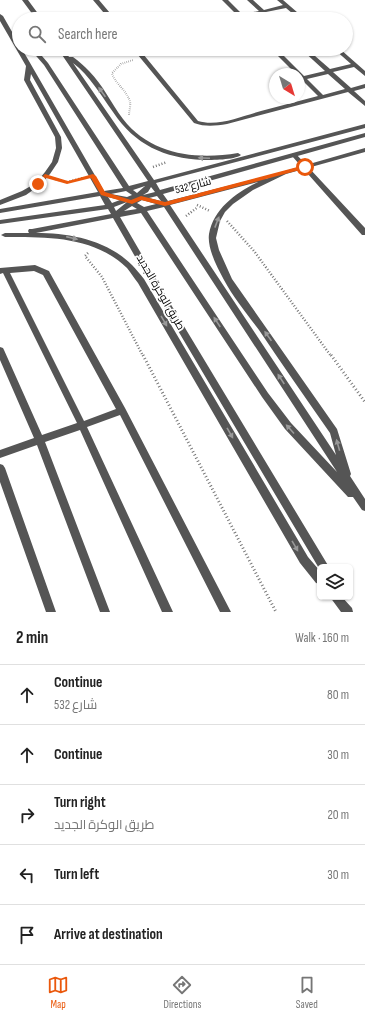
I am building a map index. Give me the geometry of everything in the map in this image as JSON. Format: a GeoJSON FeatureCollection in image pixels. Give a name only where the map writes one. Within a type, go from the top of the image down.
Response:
{"type":"FeatureCollection","features":[{"type":"Feature","properties":{"kind":"street"},"geometry":{"type":"LineString","coordinates":[[25,0],[34,12]]}},
{"type":"Feature","properties":{"kind":"street"},"geometry":{"type":"LineString","coordinates":[[96,0],[106,12]]}},
{"type":"Feature","properties":{"kind":"street"},"geometry":{"type":"LineString","coordinates":[[226,0],[237,12]]}},
{"type":"Feature","properties":{"kind":"street"},"geometry":{"type":"LineString","coordinates":[[250,0],[262,11]]}},
{"type":"Feature","properties":{"kind":"street"},"geometry":{"type":"LineString","coordinates":[[280,0],[294,12]]}},
{"type":"Feature","properties":{"kind":"street"},"geometry":{"type":"LineString","coordinates":[[259,12],[287,6]]}},
{"type":"Feature","properties":{"kind":"street","name":"طريق الوكرة الجديد"},"geometry":{"type":"LineString","coordinates":[[0,16],[12,37]]}},
{"type":"Feature","properties":{"kind":"street"},"geometry":{"type":"LineString","coordinates":[[3,22],[12,30]]}},
{"type":"Feature","properties":{"kind":"street","name":"طريق الوكرة الجديد"},"geometry":{"type":"LineString","coordinates":[[23,56],[164,300],[322,564]]}},
{"type":"Feature","properties":{"kind":"street"},"geometry":{"type":"LineString","coordinates":[[39,56],[46,64],[127,188],[139,197],[165,204]]}},
{"type":"Feature","properties":{"kind":"street"},"geometry":{"type":"LineString","coordinates":[[66,56],[159,193],[365,508]]}},
{"type":"Feature","properties":{"kind":"street"},"geometry":{"type":"LineString","coordinates":[[69,56],[89,73],[126,126],[142,142],[164,152],[205,159],[229,157],[258,151],[365,122]]}},
{"type":"Feature","properties":{"kind":"street"},"geometry":{"type":"LineString","coordinates":[[281,56],[293,68]]}},
{"type":"Feature","properties":{"kind":"street"},"geometry":{"type":"LineString","coordinates":[[312,56],[365,104]]}},
{"type":"Feature","properties":{"kind":"street"},"geometry":{"type":"LineString","coordinates":[[345,56],[365,74]]}},
{"type":"Feature","properties":{"kind":"street"},"geometry":{"type":"LineString","coordinates":[[143,57],[196,122],[204,125],[227,122],[365,86]]}},
{"type":"Feature","properties":{"kind":"street"},"geometry":{"type":"LineString","coordinates":[[305,77],[356,65]]}},
{"type":"Feature","properties":{"kind":"street"},"geometry":{"type":"LineString","coordinates":[[0,203],[24,193],[38,184],[55,162],[59,148],[58,136],[27,80],[29,66]]}},
{"type":"Feature","properties":{"kind":"street"},"geometry":{"type":"LineString","coordinates":[[305,80],[322,97]]}},
{"type":"Feature","properties":{"kind":"street","name":"شارع 532"},"geometry":{"type":"LineString","coordinates":[[0,211],[103,194],[365,126]]}},
{"type":"Feature","properties":{"kind":"street"},"geometry":{"type":"LineString","coordinates":[[0,222],[111,206],[365,135]]}},
{"type":"Feature","properties":{"kind":"street","name":"شارع 532"},"geometry":{"type":"LineString","coordinates":[[2,236],[143,210],[365,150]]}},
{"type":"Feature","properties":{"kind":"street"},"geometry":{"type":"LineString","coordinates":[[294,155],[365,233]]}},
{"type":"Feature","properties":{"kind":"street"},"geometry":{"type":"LineString","coordinates":[[284,173],[236,197],[220,214],[212,234],[217,255],[228,280],[334,432],[348,482]]}},
{"type":"Feature","properties":{"kind":"street"},"geometry":{"type":"LineString","coordinates":[[139,197],[151,182]]}},
{"type":"Feature","properties":{"kind":"street"},"geometry":{"type":"LineString","coordinates":[[103,194],[130,201],[143,210],[269,402],[288,426],[365,508]]}},
{"type":"Feature","properties":{"kind":"street"},"geometry":{"type":"LineString","coordinates":[[116,215],[130,201]]}},
{"type":"Feature","properties":{"kind":"street"},"geometry":{"type":"LineString","coordinates":[[2,236],[59,235],[72,237],[95,245],[126,263],[141,281],[304,560],[317,575]]}},
{"type":"Feature","properties":{"kind":"street"},"geometry":{"type":"LineString","coordinates":[[168,612],[82,425],[3,271],[36,268],[46,273],[122,411],[226,612]]}},
{"type":"Feature","properties":{"kind":"street"},"geometry":{"type":"LineString","coordinates":[[0,350],[40,440],[106,612]]}},
{"type":"Feature","properties":{"kind":"street"},"geometry":{"type":"LineString","coordinates":[[0,454],[122,411]]}},
{"type":"Feature","properties":{"kind":"street"},"geometry":{"type":"LineString","coordinates":[[0,468],[51,612]]}},
{"type":"Feature","properties":{"kind":"street"},"geometry":{"type":"LineString","coordinates":[[338,600],[348,612]]}},
{"type":"Feature","properties":{"kind":"street"},"geometry":{"type":"LineString","coordinates":[[344,600],[352,612]]}},
{"type":"Feature","properties":{"kind":"path"},"geometry":{"type":"LineString","coordinates":[[126,126],[130,103],[121,86],[113,77],[112,73],[121,64],[143,57]]}},
{"type":"Feature","properties":{"kind":"path"},"geometry":{"type":"LineString","coordinates":[[45,176],[67,182],[93,176]]}},
{"type":"Feature","properties":{"kind":"path"},"geometry":{"type":"LineString","coordinates":[[191,197],[198,207],[220,214],[254,252],[365,402]]}},
{"type":"Feature","properties":{"kind":"path"},"geometry":{"type":"LineString","coordinates":[[176,220],[192,213],[198,207]]}},
{"type":"Feature","properties":{"kind":"path"},"geometry":{"type":"LineString","coordinates":[[95,245],[85,256],[106,284],[276,612]]}},
{"type":"Feature","properties":{"kind":"route"},"geometry":{"type":"LineString","coordinates":[[38,184],[45,176],[67,182],[93,176],[103,194],[117,196],[132,202],[141,198],[152,202],[165,204],[305,167]]}}]}
